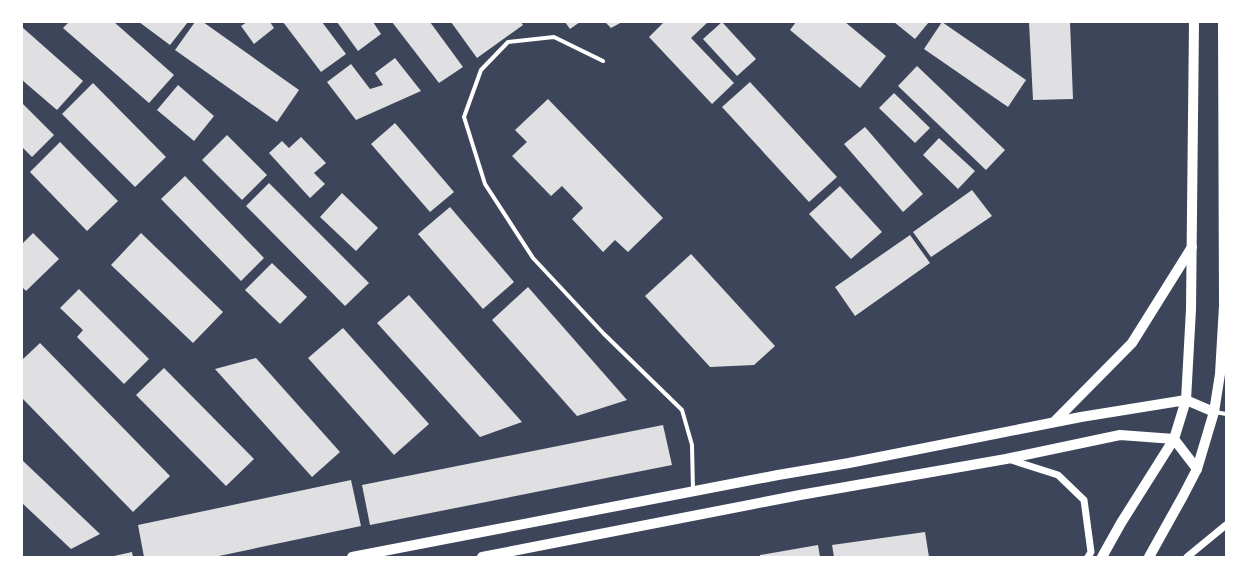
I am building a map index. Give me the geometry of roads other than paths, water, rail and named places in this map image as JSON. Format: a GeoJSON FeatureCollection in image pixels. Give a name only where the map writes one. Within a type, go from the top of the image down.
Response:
{"type":"FeatureCollection","features":[{"type":"Feature","properties":{"kind":"main road"},"geometry":{"type":"LineString","coordinates":[[1102,557],[1121,523],[1174,439],[1186,400],[1191,309],[1194,22]]}},
{"type":"Feature","properties":{"kind":"main road"},"geometry":{"type":"LineString","coordinates":[[1149,557],[1197,469],[1214,412],[1220,374],[1224,306],[1225,176],[1223,22]]}},
{"type":"Feature","properties":{"kind":"main road"},"geometry":{"type":"LineString","coordinates":[[1054,422],[1132,343],[1192,247]]}},
{"type":"Feature","properties":{"kind":"main road"},"geometry":{"type":"LineString","coordinates":[[352,557],[694,491],[849,463],[1054,422],[1186,400],[1214,412]]}},
{"type":"Feature","properties":{"kind":"main road"},"geometry":{"type":"LineString","coordinates":[[482,557],[800,495],[1006,459],[1120,435],[1174,439],[1197,469]]}},
{"type":"Feature","properties":{"kind":"street"},"geometry":{"type":"LineString","coordinates":[[603,61],[554,37],[508,42],[481,70],[464,116],[485,184],[533,258],[604,334],[682,410],[692,445],[694,491]]}},
{"type":"Feature","properties":{"kind":"street"},"geometry":{"type":"LineString","coordinates":[[1214,412],[1226,414]]}},
{"type":"Feature","properties":{"kind":"street"},"geometry":{"type":"LineString","coordinates":[[1006,459],[1058,475],[1084,500],[1092,552],[1088,557]]}},
{"type":"Feature","properties":{"kind":"street"},"geometry":{"type":"LineString","coordinates":[[1187,557],[1226,525]]}}]}
